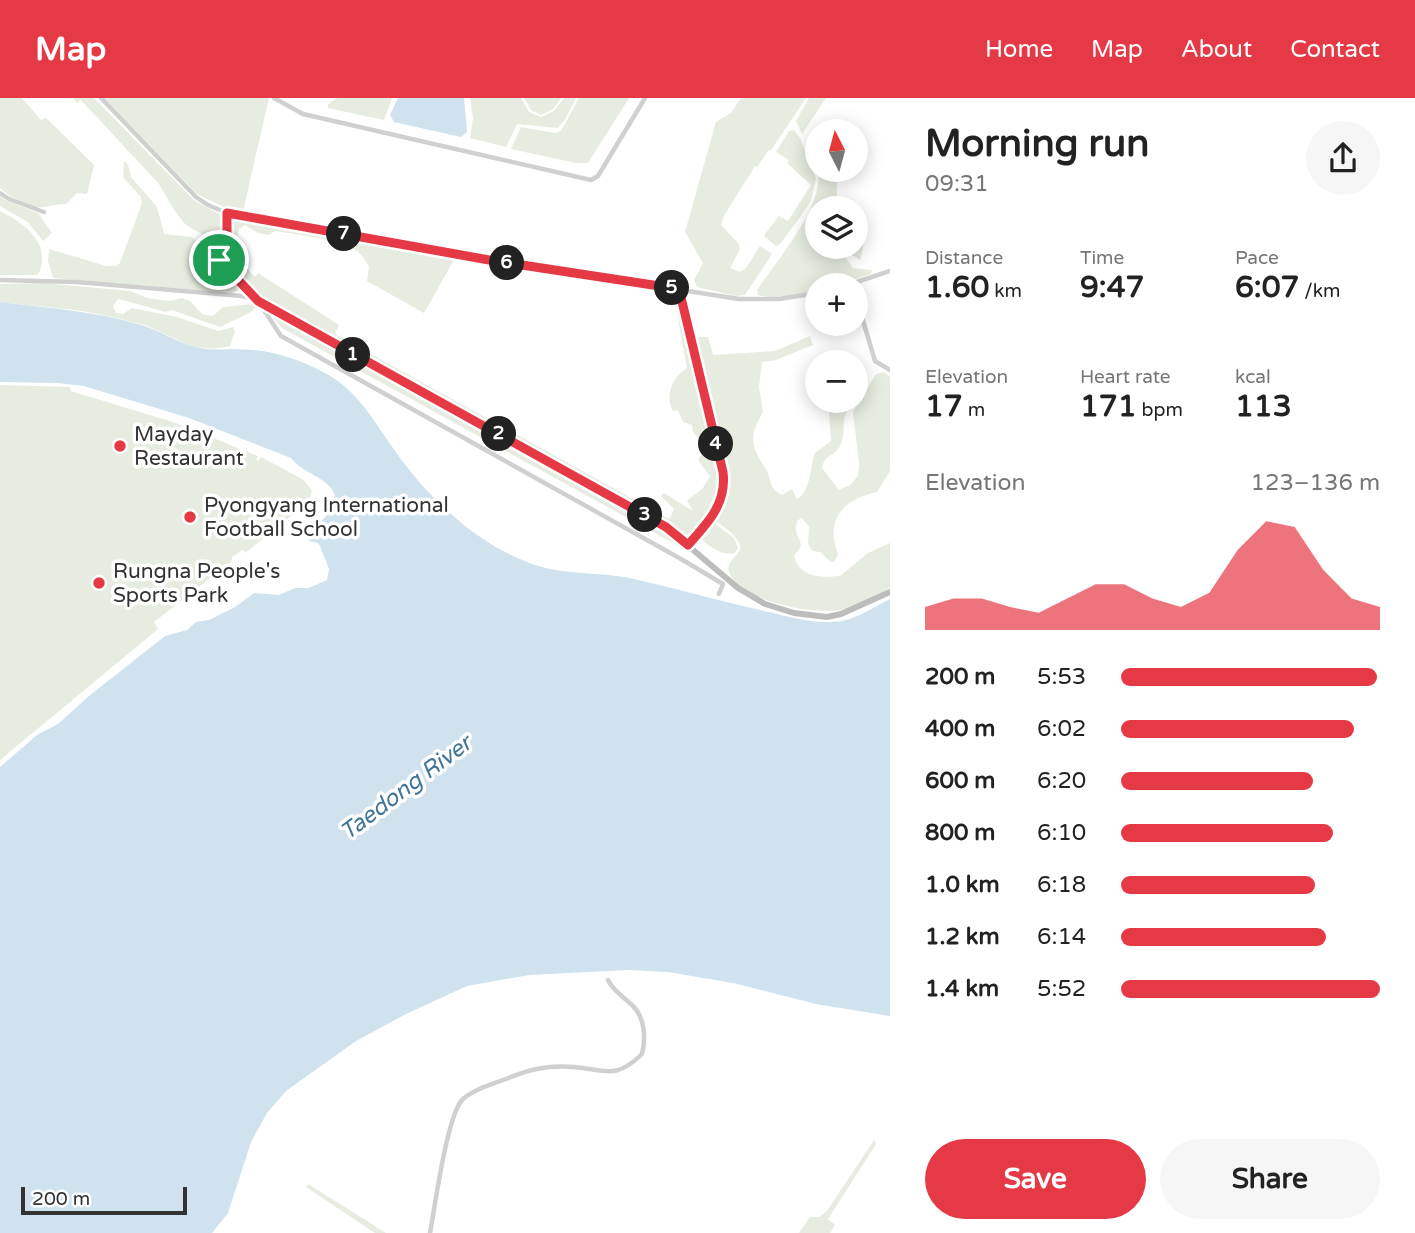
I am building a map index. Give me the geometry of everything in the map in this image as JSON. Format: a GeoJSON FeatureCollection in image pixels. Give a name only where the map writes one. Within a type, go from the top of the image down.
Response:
{"type":"FeatureCollection","features":[{"type":"Feature","properties":{"kind":"street"},"geometry":{"type":"LineString","coordinates":[[101,98],[196,197],[227,213],[489,260],[739,299],[779,299],[805,295]]}},
{"type":"Feature","properties":{"kind":"street"},"geometry":{"type":"LineString","coordinates":[[274,98],[297,112],[313,117],[591,180],[598,176],[645,98]]}},
{"type":"Feature","properties":{"kind":"street"},"geometry":{"type":"LineString","coordinates":[[0,192],[9,200],[44,212]]}},
{"type":"Feature","properties":{"kind":"street"},"geometry":{"type":"LineString","coordinates":[[227,213],[227,243],[219,260],[258,301],[281,336],[681,559],[723,584],[719,594]]}},
{"type":"Feature","properties":{"kind":"street"},"geometry":{"type":"LineString","coordinates":[[868,279],[890,271]]}},
{"type":"Feature","properties":{"kind":"street"},"geometry":{"type":"LineString","coordinates":[[0,280],[77,282],[242,296],[258,301],[666,527],[738,588],[765,604],[827,618],[890,592]]}},
{"type":"Feature","properties":{"kind":"street"},"geometry":{"type":"LineString","coordinates":[[679,289],[724,486],[716,509],[688,545]]}},
{"type":"Feature","properties":{"kind":"street"},"geometry":{"type":"LineString","coordinates":[[868,336],[875,361],[890,370]]}},
{"type":"Feature","properties":{"kind":"street"},"geometry":{"type":"LineString","coordinates":[[430,1233],[452,1119],[464,1098],[537,1067],[548,1065],[614,1072],[625,1069],[642,1054],[645,1035],[640,1016],[632,1005],[612,988],[608,980]]}},
{"type":"Feature","properties":{"kind":"shaded area"},"geometry":{"type":"Polygon","coordinates":[[[0,98],[22,98],[41,120],[46,118],[94,165],[87,194],[77,193],[66,204],[38,207],[20,202],[0,188],[0,98]]]}},
{"type":"Feature","properties":{"kind":"shaded area"},"geometry":{"type":"Polygon","coordinates":[[[73,98],[94,98],[194,200],[219,214],[224,223],[221,252],[216,253],[207,237],[186,225],[159,184],[81,100],[77,103],[73,98]]]}},
{"type":"Feature","properties":{"kind":"shaded area"},"geometry":{"type":"Polygon","coordinates":[[[104,98],[269,98],[243,211],[226,208],[197,194],[104,98]]]}},
{"type":"Feature","properties":{"kind":"shaded area"},"geometry":{"type":"Polygon","coordinates":[[[337,98],[392,98],[384,120],[328,108],[328,104],[337,98]]]}},
{"type":"Feature","properties":{"kind":"shaded area"},"geometry":{"type":"Polygon","coordinates":[[[470,98],[521,98],[529,112],[541,117],[554,111],[564,98],[576,98],[558,128],[517,124],[506,147],[470,138],[473,118],[470,98]]]}},
{"type":"Feature","properties":{"kind":"shaded area"},"geometry":{"type":"Polygon","coordinates":[[[524,98],[561,98],[553,109],[541,115],[531,110],[524,98]]]}},
{"type":"Feature","properties":{"kind":"shaded area"},"geometry":{"type":"Polygon","coordinates":[[[579,98],[629,98],[588,163],[576,163],[511,149],[521,127],[555,133],[561,131],[579,98]]]}},
{"type":"Feature","properties":{"kind":"shaded area"},"geometry":{"type":"Polygon","coordinates":[[[741,98],[806,98],[771,150],[757,167],[755,166],[724,216],[721,225],[738,243],[740,249],[730,268],[740,272],[746,268],[760,246],[772,254],[745,295],[736,296],[697,287],[694,280],[703,263],[685,232],[716,122],[731,113],[741,98]]]}},
{"type":"Feature","properties":{"kind":"shaded area"},"geometry":{"type":"Polygon","coordinates":[[[809,98],[826,98],[812,119],[805,119],[802,134],[796,121],[809,98]]]}},
{"type":"Feature","properties":{"kind":"shaded area"},"geometry":{"type":"Polygon","coordinates":[[[794,130],[805,151],[805,180],[787,163],[789,160],[776,152],[789,131],[794,130]]]}},
{"type":"Feature","properties":{"kind":"shaded area"},"geometry":{"type":"Polygon","coordinates":[[[124,161],[131,177],[157,207],[164,234],[192,237],[238,283],[239,290],[232,293],[53,278],[48,261],[49,249],[106,266],[120,263],[142,203],[141,197],[123,177],[124,161]]]}},
{"type":"Feature","properties":{"kind":"shaded area"},"geometry":{"type":"Polygon","coordinates":[[[808,182],[815,182],[812,196],[805,196],[805,210],[776,246],[765,234],[779,216],[788,221],[811,185],[808,182]]]}},
{"type":"Feature","properties":{"kind":"shaded area"},"geometry":{"type":"Polygon","coordinates":[[[818,182],[837,182],[837,196],[815,196],[818,182]]]}},
{"type":"Feature","properties":{"kind":"shaded area"},"geometry":{"type":"Polygon","coordinates":[[[0,196],[38,213],[52,233],[43,241],[28,222],[0,206],[0,196]]]}},
{"type":"Feature","properties":{"kind":"shaded area"},"geometry":{"type":"Polygon","coordinates":[[[0,211],[27,228],[39,244],[42,264],[38,275],[0,275],[0,211]]]}},
{"type":"Feature","properties":{"kind":"shaded area"},"geometry":{"type":"Polygon","coordinates":[[[233,218],[455,258],[424,313],[367,281],[369,267],[365,260],[356,250],[341,243],[275,231],[269,235],[258,233],[245,225],[239,229],[233,254],[255,277],[258,273],[339,325],[335,334],[669,519],[674,509],[661,496],[664,493],[691,510],[687,501],[703,488],[710,476],[698,460],[706,448],[693,432],[692,425],[683,422],[678,410],[673,411],[670,405],[671,386],[687,368],[675,302],[678,297],[693,372],[722,481],[718,502],[693,536],[684,534],[265,302],[231,267],[226,258],[233,218]]]}},
{"type":"Feature","properties":{"kind":"shaded area"},"geometry":{"type":"Polygon","coordinates":[[[805,219],[805,259],[846,259],[853,268],[872,270],[871,274],[805,273],[805,293],[772,297],[758,295],[757,290],[805,219]]]}},
{"type":"Feature","properties":{"kind":"shaded area"},"geometry":{"type":"Polygon","coordinates":[[[43,283],[131,291],[147,298],[169,301],[182,298],[190,301],[202,314],[213,316],[223,307],[254,304],[256,307],[220,327],[172,310],[165,312],[118,299],[113,306],[116,313],[123,314],[132,308],[177,317],[218,331],[233,327],[235,331],[230,346],[205,348],[185,343],[144,325],[112,317],[0,302],[0,284],[43,283]]]}},
{"type":"Feature","properties":{"kind":"shaded area"},"geometry":{"type":"Polygon","coordinates":[[[271,311],[663,529],[684,549],[282,328],[269,313],[271,311]]]}},
{"type":"Feature","properties":{"kind":"shaded area"},"geometry":{"type":"Polygon","coordinates":[[[810,336],[813,345],[776,360],[762,362],[759,387],[763,412],[753,440],[772,486],[782,495],[792,489],[797,499],[805,490],[815,453],[831,441],[829,413],[846,413],[840,446],[825,460],[822,468],[839,490],[850,485],[858,476],[853,413],[868,413],[868,387],[876,374],[884,372],[890,377],[890,471],[877,492],[855,500],[840,512],[835,521],[834,542],[838,554],[835,561],[831,562],[820,552],[812,551],[808,544],[809,527],[802,518],[796,524],[801,546],[794,556],[801,569],[812,575],[840,576],[868,553],[890,543],[890,588],[857,606],[818,611],[784,605],[751,594],[731,576],[729,564],[740,548],[732,533],[713,519],[723,502],[726,480],[692,337],[708,337],[713,355],[775,351],[810,336]]]}},
{"type":"Feature","properties":{"kind":"shaded area","name":"Rungna People's Sports Park"},"geometry":{"type":"Polygon","coordinates":[[[0,385],[70,387],[71,391],[176,423],[258,456],[258,461],[261,457],[302,479],[312,490],[310,500],[306,504],[245,553],[243,550],[232,557],[231,562],[154,622],[158,629],[0,760],[0,385]]]}},
{"type":"Feature","properties":{"kind":"shaded area"},"geometry":{"type":"Polygon","coordinates":[[[711,521],[734,538],[738,548],[735,553],[720,552],[698,537],[711,521]]]}},
{"type":"Feature","properties":{"kind":"shaded area"},"geometry":{"type":"Polygon","coordinates":[[[874,1140],[876,1144],[828,1219],[835,1225],[830,1233],[799,1233],[810,1217],[819,1217],[827,1211],[874,1140]]]}},
{"type":"Feature","properties":{"kind":"shaded area"},"geometry":{"type":"Polygon","coordinates":[[[308,1184],[386,1233],[375,1233],[306,1187],[308,1184]]]}},
{"type":"Feature","properties":{"kind":"water"},"geometry":{"type":"Polygon","coordinates":[[[398,98],[464,98],[467,132],[461,137],[394,122],[390,115],[398,98]]]}},
{"type":"Feature","properties":{"kind":"water","name":"Taedong River"},"geometry":{"type":"Polygon","coordinates":[[[0,302],[106,316],[149,328],[192,346],[262,351],[315,368],[334,378],[352,393],[412,473],[448,511],[495,546],[535,565],[630,578],[814,621],[847,620],[890,599],[890,1016],[816,1004],[733,983],[668,972],[629,970],[529,975],[467,986],[356,1041],[286,1091],[267,1113],[251,1142],[228,1213],[212,1233],[0,1233],[0,767],[37,735],[58,724],[165,636],[187,630],[196,622],[209,620],[235,607],[254,593],[279,595],[295,588],[309,588],[327,580],[329,569],[320,546],[309,541],[314,529],[329,512],[335,495],[326,483],[291,458],[189,418],[84,386],[0,382],[0,302]]]}},
{"type":"Feature","properties":{"kind":"place","name":"Mayday Restaurant"},"geometry":{"type":"Point","coordinates":[120,446]}},
{"type":"Feature","properties":{"kind":"place","name":"Pyongyang International Football School"},"geometry":{"type":"Point","coordinates":[190,517]}},
{"type":"Feature","properties":{"kind":"place","name":"Rungna People's Sports Park"},"geometry":{"type":"Point","coordinates":[99,583]}},
{"type":"Feature","properties":{"kind":"route"},"geometry":{"type":"LineString","coordinates":[[227,213],[489,260],[679,289],[723,472],[724,486],[720,503],[703,529],[688,545],[666,527],[258,301],[219,260],[227,243],[227,213]]}}]}
